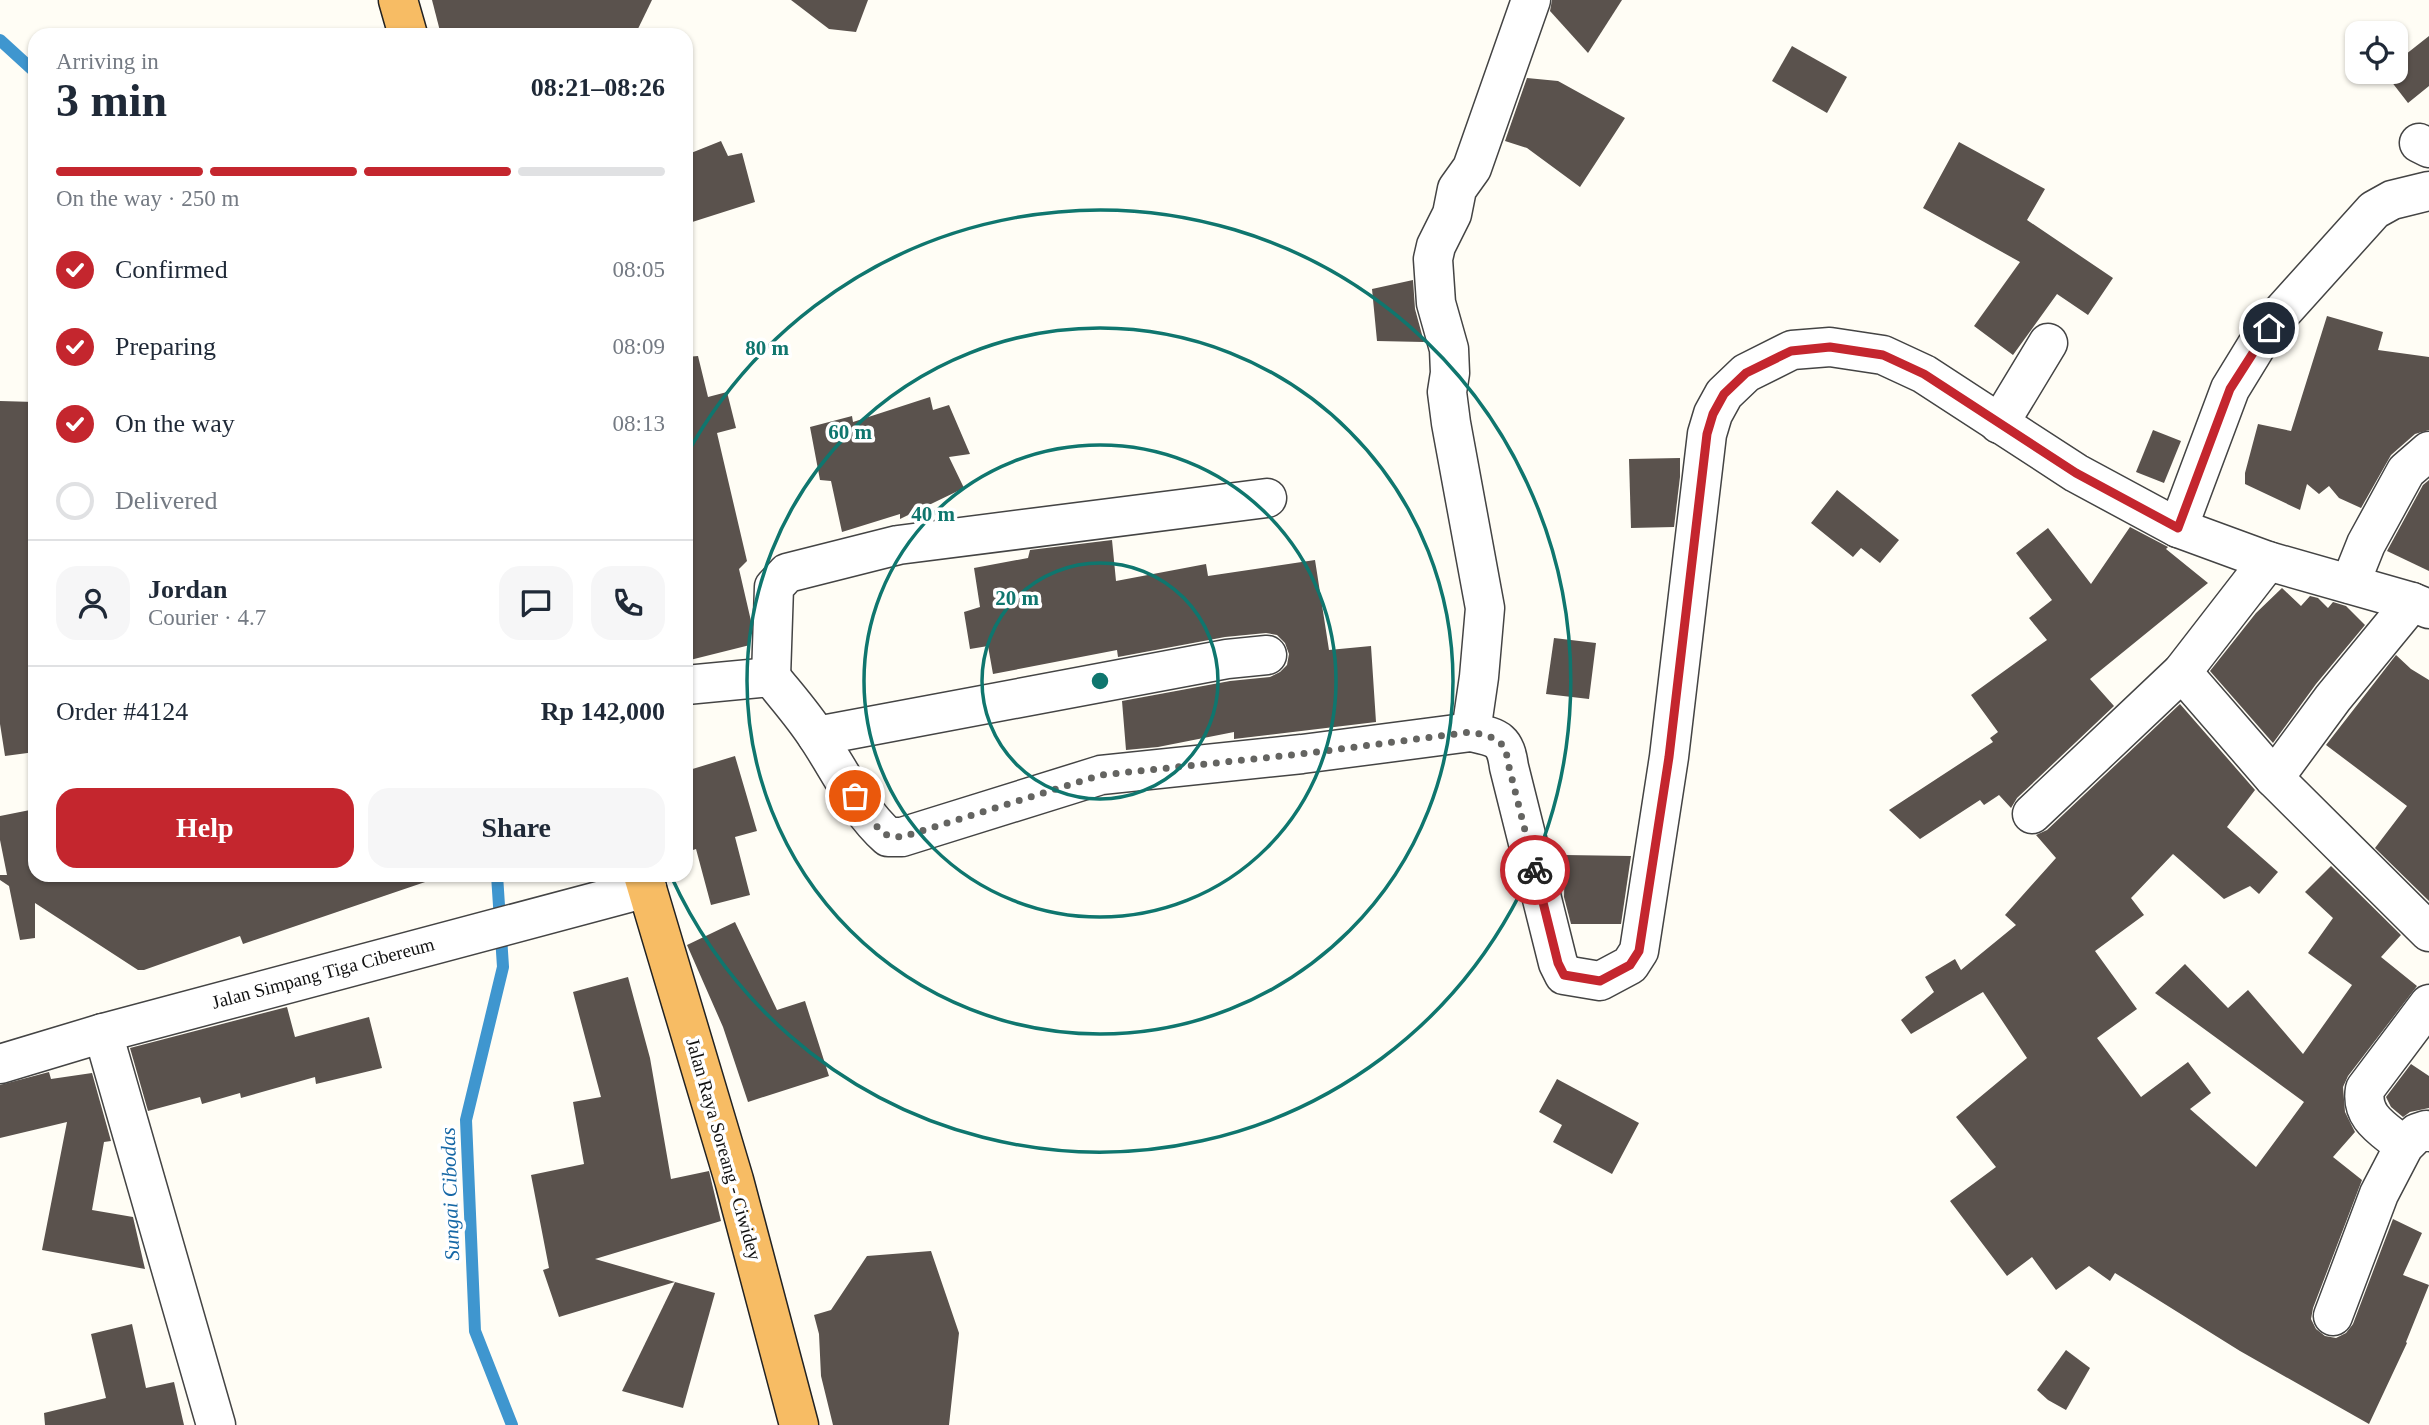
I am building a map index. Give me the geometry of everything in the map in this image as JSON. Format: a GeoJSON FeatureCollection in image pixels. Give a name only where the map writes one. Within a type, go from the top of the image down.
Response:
{"type":"FeatureCollection","features":[{"type":"Feature","properties":{"kind":"highway"},"geometry":{"type":"LineString","coordinates":[[398,0],[406,28]]}},
{"type":"Feature","properties":{"kind":"highway","name":"Jalan Raya Soreang - Ciwidey"},"geometry":{"type":"LineString","coordinates":[[645,882],[734,1180],[799,1425]]}},
{"type":"Feature","properties":{"kind":"street"},"geometry":{"type":"LineString","coordinates":[[1471,732],[1485,608],[1451,423],[1447,392],[1450,373],[1449,349],[1436,303],[1433,259],[1436,246],[1452,214],[1457,189],[1472,168],[1497,90],[1531,0]]}},
{"type":"Feature","properties":{"kind":"street"},"geometry":{"type":"LineString","coordinates":[[2178,528],[2230,389],[2269,328],[2374,210],[2392,200],[2429,191]]}},
{"type":"Feature","properties":{"kind":"street"},"geometry":{"type":"LineString","coordinates":[[1999,424],[2048,343]]}},
{"type":"Feature","properties":{"kind":"street"},"geometry":{"type":"LineString","coordinates":[[1267,498],[898,545],[787,573],[774,587],[771,677],[817,736],[843,780],[878,828],[888,836],[902,837],[1101,775],[1301,754],[1471,732],[1496,738],[1507,750],[1558,963],[1564,975],[1600,981],[1630,965],[1639,951],[1670,743],[1707,434],[1713,414],[1724,394],[1746,373],[1791,351],[1830,347],[1883,355],[1924,374],[2076,473],[2178,528],[2268,561],[2421,606],[2333,698],[2274,778]]}},
{"type":"Feature","properties":{"kind":"street"},"geometry":{"type":"LineString","coordinates":[[2350,584],[2366,544],[2406,471],[2429,451]]}},
{"type":"Feature","properties":{"kind":"street"},"geometry":{"type":"LineString","coordinates":[[2032,814],[2182,672],[2268,561]]}},
{"type":"Feature","properties":{"kind":"street"},"geometry":{"type":"LineString","coordinates":[[817,736],[1227,659],[1267,655]]}},
{"type":"Feature","properties":{"kind":"street"},"geometry":{"type":"LineString","coordinates":[[2182,672],[2274,778],[2429,932]]}},
{"type":"Feature","properties":{"kind":"street"},"geometry":{"type":"LineString","coordinates":[[693,684],[771,677]]}},
{"type":"Feature","properties":{"kind":"street","name":"Jalan Simpang Tiga Cibereum"},"geometry":{"type":"LineString","coordinates":[[0,1064],[103,1033],[558,911],[642,882]]}},
{"type":"Feature","properties":{"kind":"street"},"geometry":{"type":"LineString","coordinates":[[2333,1316],[2379,1194],[2417,1139],[2371,1117],[2363,1103],[2365,1089],[2429,1004]]}},
{"type":"Feature","properties":{"kind":"street"},"geometry":{"type":"LineString","coordinates":[[103,1033],[216,1425]]}},
{"type":"Feature","properties":{"kind":"building"},"geometry":{"type":"Polygon","coordinates":[[[432,0],[652,0],[638,28],[439,28],[432,0]]]}},
{"type":"Feature","properties":{"kind":"building"},"geometry":{"type":"Polygon","coordinates":[[[791,0],[868,0],[856,32],[829,29],[791,0]]]}},
{"type":"Feature","properties":{"kind":"building"},"geometry":{"type":"Polygon","coordinates":[[[1552,0],[1622,0],[1588,53],[1550,11],[1552,0]]]}},
{"type":"Feature","properties":{"kind":"building"},"geometry":{"type":"Polygon","coordinates":[[[2429,36],[2429,86],[2408,103],[2393,84],[2408,84],[2408,53],[2429,36]]]}},
{"type":"Feature","properties":{"kind":"building"},"geometry":{"type":"Polygon","coordinates":[[[1792,46],[1847,77],[1827,113],[1772,81],[1792,46]]]}},
{"type":"Feature","properties":{"kind":"building"},"geometry":{"type":"Polygon","coordinates":[[[1527,78],[1558,81],[1625,118],[1580,187],[1527,148],[1505,141],[1527,78]]]}},
{"type":"Feature","properties":{"kind":"building"},"geometry":{"type":"Polygon","coordinates":[[[721,141],[728,156],[742,153],[755,202],[693,222],[693,152],[721,141]]]}},
{"type":"Feature","properties":{"kind":"building"},"geometry":{"type":"Polygon","coordinates":[[[1959,142],[2045,189],[2027,220],[2113,278],[2088,315],[2057,294],[2013,355],[1974,326],[2020,262],[1923,208],[1959,142]]]}},
{"type":"Feature","properties":{"kind":"building"},"geometry":{"type":"Polygon","coordinates":[[[1413,280],[1415,309],[1424,342],[1377,341],[1372,289],[1413,280]]]}},
{"type":"Feature","properties":{"kind":"building"},"geometry":{"type":"Polygon","coordinates":[[[2327,316],[2383,332],[2378,350],[2429,357],[2429,430],[2415,434],[2391,455],[2361,508],[2339,498],[2329,486],[2319,494],[2307,484],[2300,510],[2245,484],[2245,473],[2258,424],[2291,431],[2327,316]]]}},
{"type":"Feature","properties":{"kind":"building"},"geometry":{"type":"Polygon","coordinates":[[[693,356],[698,356],[708,397],[727,392],[736,428],[717,433],[747,561],[739,569],[751,621],[750,645],[693,659],[693,356]]]}},
{"type":"Feature","properties":{"kind":"building"},"geometry":{"type":"Polygon","coordinates":[[[930,397],[933,410],[949,405],[970,454],[949,457],[964,488],[900,519],[900,514],[842,532],[831,481],[820,480],[810,427],[852,416],[853,422],[930,397]]]}},
{"type":"Feature","properties":{"kind":"building"},"geometry":{"type":"Polygon","coordinates":[[[0,401],[28,402],[28,753],[5,756],[0,724],[0,401]]]}},
{"type":"Feature","properties":{"kind":"building"},"geometry":{"type":"Polygon","coordinates":[[[2153,430],[2181,441],[2164,483],[2136,472],[2153,430]]]}},
{"type":"Feature","properties":{"kind":"building"},"geometry":{"type":"Polygon","coordinates":[[[1680,458],[1674,527],[1631,528],[1629,459],[1680,458]]]}},
{"type":"Feature","properties":{"kind":"building"},"geometry":{"type":"Polygon","coordinates":[[[2429,480],[2429,571],[2387,551],[2423,485],[2429,480]]]}},
{"type":"Feature","properties":{"kind":"building"},"geometry":{"type":"Polygon","coordinates":[[[1837,490],[1899,540],[1880,563],[1861,548],[1853,557],[1811,523],[1837,490]]]}},
{"type":"Feature","properties":{"kind":"building"},"geometry":{"type":"Polygon","coordinates":[[[2130,527],[2168,547],[2166,549],[2208,583],[2090,679],[2114,706],[2017,798],[2011,808],[1999,795],[1984,805],[1980,800],[1920,839],[1889,810],[1993,742],[1990,738],[1998,732],[1971,695],[2047,640],[2029,618],[2052,600],[2016,553],[2048,528],[2091,584],[2130,527]]]}},
{"type":"Feature","properties":{"kind":"building"},"geometry":{"type":"Polygon","coordinates":[[[1112,540],[1116,581],[1206,564],[1208,576],[1315,560],[1329,650],[1371,646],[1376,722],[1234,739],[1234,732],[1158,747],[1126,750],[1122,701],[1230,681],[1270,677],[1287,665],[1289,654],[1285,643],[1277,635],[1266,633],[1225,637],[1118,657],[1117,650],[993,674],[988,646],[970,649],[964,612],[980,607],[974,568],[1028,558],[1030,550],[1112,540]]]}},
{"type":"Feature","properties":{"kind":"building"},"geometry":{"type":"Polygon","coordinates":[[[2282,588],[2301,606],[2310,596],[2318,598],[2328,608],[2333,602],[2346,606],[2365,625],[2316,684],[2273,743],[2210,671],[2256,613],[2282,588]]]}},
{"type":"Feature","properties":{"kind":"building"},"geometry":{"type":"Polygon","coordinates":[[[1554,638],[1596,643],[1589,699],[1546,694],[1554,638]]]}},
{"type":"Feature","properties":{"kind":"building"},"geometry":{"type":"Polygon","coordinates":[[[2396,655],[2411,669],[2429,680],[2429,901],[2375,848],[2407,806],[2326,745],[2396,655]]]}},
{"type":"Feature","properties":{"kind":"building"},"geometry":{"type":"Polygon","coordinates":[[[2180,704],[2255,790],[2227,827],[2278,872],[2259,894],[2250,886],[2224,899],[2173,854],[2131,898],[2144,915],[2095,951],[2137,1009],[2097,1038],[2141,1097],[2188,1062],[2211,1093],[2190,1109],[2256,1167],[2304,1102],[2155,993],[2185,964],[2228,1008],[2248,990],[2303,1054],[2352,985],[2308,953],[2333,918],[2305,892],[2331,866],[2401,935],[2381,957],[2417,986],[2348,1076],[2343,1087],[2345,1112],[2355,1132],[2333,1157],[2362,1180],[2311,1319],[2316,1329],[2325,1336],[2336,1338],[2346,1333],[2353,1324],[2393,1219],[2422,1233],[2403,1275],[2429,1285],[2407,1343],[2369,1424],[2240,1351],[2115,1273],[2110,1281],[2089,1266],[2056,1290],[2032,1257],[2007,1276],[1950,1201],[1996,1167],[1956,1117],[2027,1058],[1983,992],[1911,1034],[1901,1020],[1934,992],[1925,977],[1955,959],[1961,970],[2016,925],[2005,915],[2056,858],[2036,835],[2047,830],[2180,704]]]}},
{"type":"Feature","properties":{"kind":"building"},"geometry":{"type":"Polygon","coordinates":[[[735,756],[757,831],[735,837],[750,895],[711,905],[696,849],[693,850],[693,769],[735,756]]]}},
{"type":"Feature","properties":{"kind":"building"},"geometry":{"type":"Polygon","coordinates":[[[28,810],[28,882],[425,882],[243,944],[240,936],[138,970],[35,903],[35,938],[20,940],[9,886],[0,880],[0,875],[7,875],[0,840],[0,816],[28,810]]]}},
{"type":"Feature","properties":{"kind":"building"},"geometry":{"type":"Polygon","coordinates":[[[1565,855],[1631,856],[1621,924],[1571,924],[1564,897],[1565,855]]]}},
{"type":"Feature","properties":{"kind":"building"},"geometry":{"type":"Polygon","coordinates":[[[735,922],[777,1010],[805,1001],[829,1076],[748,1102],[723,1027],[687,945],[735,922]]]}},
{"type":"Feature","properties":{"kind":"building"},"geometry":{"type":"Polygon","coordinates":[[[628,977],[650,1058],[671,1179],[709,1171],[721,1221],[595,1259],[675,1282],[559,1317],[543,1270],[549,1268],[531,1175],[584,1164],[573,1102],[601,1097],[573,992],[628,977]]]}},
{"type":"Feature","properties":{"kind":"building"},"geometry":{"type":"Polygon","coordinates":[[[287,1007],[295,1037],[369,1017],[382,1068],[316,1084],[315,1077],[241,1098],[240,1093],[202,1104],[200,1097],[148,1111],[130,1048],[287,1007]]]}},
{"type":"Feature","properties":{"kind":"building"},"geometry":{"type":"Polygon","coordinates":[[[2411,1064],[2429,1076],[2429,1108],[2410,1112],[2403,1117],[2391,1107],[2386,1097],[2411,1064]]]}},
{"type":"Feature","properties":{"kind":"building"},"geometry":{"type":"Polygon","coordinates":[[[49,1072],[51,1079],[92,1073],[111,1141],[104,1142],[92,1210],[133,1217],[145,1269],[42,1250],[67,1122],[0,1138],[0,1085],[49,1072]]]}},
{"type":"Feature","properties":{"kind":"building"},"geometry":{"type":"Polygon","coordinates":[[[1557,1079],[1639,1123],[1612,1174],[1553,1142],[1562,1125],[1539,1112],[1557,1079]]]}},
{"type":"Feature","properties":{"kind":"building"},"geometry":{"type":"Polygon","coordinates":[[[931,1251],[959,1333],[949,1425],[833,1425],[821,1376],[819,1334],[814,1315],[831,1310],[867,1256],[931,1251]]]}},
{"type":"Feature","properties":{"kind":"building"},"geometry":{"type":"Polygon","coordinates":[[[675,1282],[715,1293],[683,1408],[622,1391],[675,1282]]]}},
{"type":"Feature","properties":{"kind":"building"},"geometry":{"type":"Polygon","coordinates":[[[132,1324],[146,1388],[174,1382],[184,1425],[45,1425],[44,1413],[106,1398],[91,1334],[132,1324]]]}},
{"type":"Feature","properties":{"kind":"building"},"geometry":{"type":"Polygon","coordinates":[[[2066,1350],[2090,1368],[2066,1410],[2037,1390],[2066,1350]]]}},
{"type":"Feature","properties":{"kind":"waterway","name":"Sungai Cibodas"},"geometry":{"type":"LineString","coordinates":[[0,40],[28,66]]}},
{"type":"Feature","properties":{"kind":"waterway","name":"Sungai Cibodas"},"geometry":{"type":"LineString","coordinates":[[497,882],[503,967],[466,1120],[475,1331],[512,1425]]}},
{"type":"Feature","properties":{"kind":"way so far"},"geometry":{"type":"LineString","coordinates":[[855,796],[878,828],[888,836],[902,837],[1101,775],[1301,754],[1471,732],[1496,738],[1507,750],[1535,870]]}},
{"type":"Feature","properties":{"kind":"route"},"geometry":{"type":"LineString","coordinates":[[1535,870],[1558,963],[1564,975],[1600,981],[1630,965],[1639,951],[1643,933],[1669,757],[1707,434],[1713,414],[1724,394],[1746,373],[1791,351],[1830,347],[1883,355],[1924,374],[2076,473],[2178,528],[2230,389],[2269,328]]}}]}
